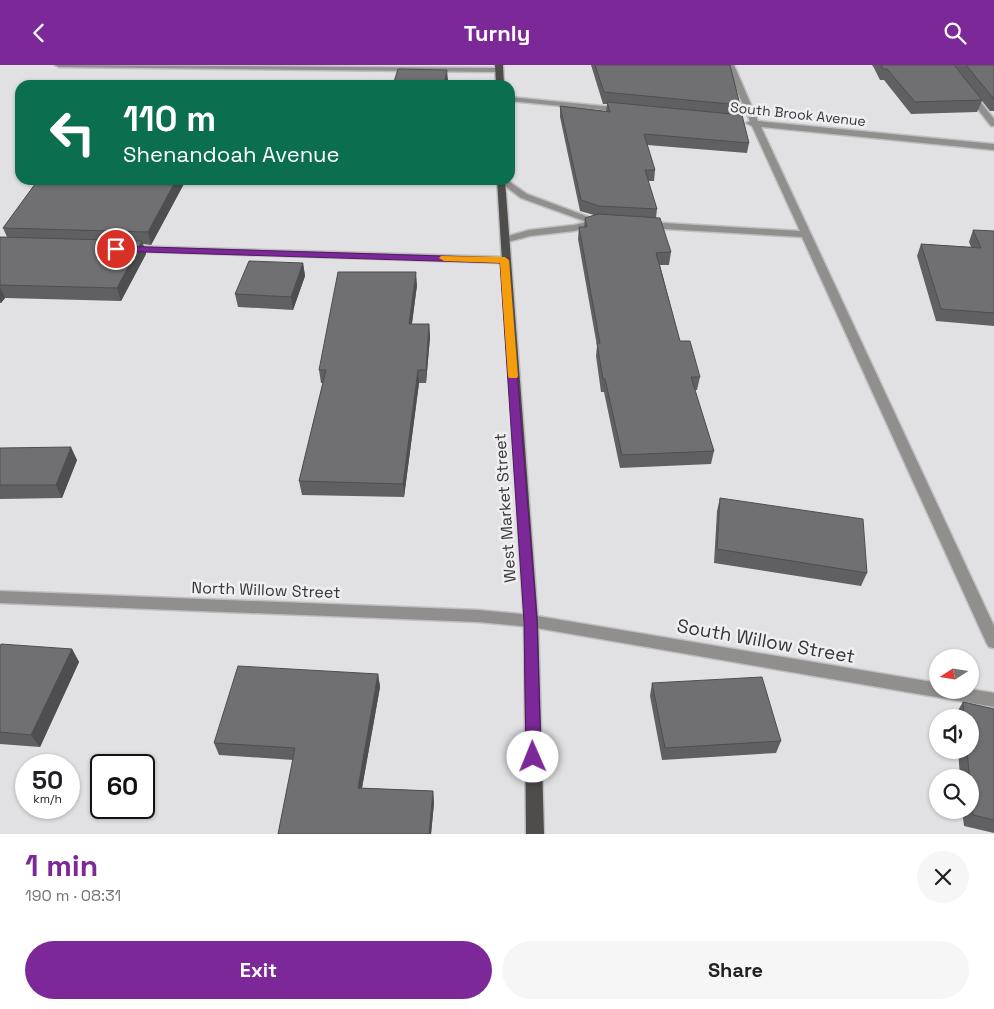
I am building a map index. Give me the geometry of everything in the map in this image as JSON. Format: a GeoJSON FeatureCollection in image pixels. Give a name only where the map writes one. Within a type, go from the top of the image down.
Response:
{"type":"FeatureCollection","features":[{"type":"Feature","properties":{"kind":"main road"},"geometry":{"type":"LineString","coordinates":[[499,67],[500,80]]}},
{"type":"Feature","properties":{"kind":"main road","name":"West Market Street"},"geometry":{"type":"LineString","coordinates":[[501,185],[531,621],[535,834]]}},
{"type":"Feature","properties":{"kind":"street"},"geometry":{"type":"LineString","coordinates":[[59,65],[499,67]]}},
{"type":"Feature","properties":{"kind":"street"},"geometry":{"type":"LineString","coordinates":[[730,65],[750,123],[806,234],[994,642]]}},
{"type":"Feature","properties":{"kind":"street"},"geometry":{"type":"LineString","coordinates":[[947,65],[994,124]]}},
{"type":"Feature","properties":{"kind":"street"},"geometry":{"type":"LineString","coordinates":[[515,99],[637,111]]}},
{"type":"Feature","properties":{"kind":"street","name":"South Brook Avenue"},"geometry":{"type":"LineString","coordinates":[[750,123],[994,147]]}},
{"type":"Feature","properties":{"kind":"street"},"geometry":{"type":"LineString","coordinates":[[504,240],[529,233],[574,228],[602,222],[524,196],[508,185]]}},
{"type":"Feature","properties":{"kind":"street"},"geometry":{"type":"LineString","coordinates":[[637,224],[806,234]]}},
{"type":"Feature","properties":{"kind":"street"},"geometry":{"type":"LineString","coordinates":[[119,249],[505,260]]}},
{"type":"Feature","properties":{"kind":"street","name":"North Willow Street"},"geometry":{"type":"LineString","coordinates":[[0,597],[478,616],[531,621]]}},
{"type":"Feature","properties":{"kind":"street","name":"South Willow Street"},"geometry":{"type":"LineString","coordinates":[[531,621],[994,700]]}},
{"type":"Feature","properties":{"kind":"building"},"geometry":{"type":"Polygon","coordinates":[[[595,65],[730,65],[740,105],[604,92],[595,65]]]}},
{"type":"Feature","properties":{"kind":"building"},"geometry":{"type":"Polygon","coordinates":[[[881,65],[954,65],[982,100],[915,102],[887,69],[883,69],[881,65]]]}},
{"type":"Feature","properties":{"kind":"building"},"geometry":{"type":"Polygon","coordinates":[[[966,65],[994,65],[994,99],[966,65]]]}},
{"type":"Feature","properties":{"kind":"building"},"geometry":{"type":"Polygon","coordinates":[[[398,69],[447,70],[445,80],[395,80],[398,69]]]}},
{"type":"Feature","properties":{"kind":"building"},"geometry":{"type":"Polygon","coordinates":[[[607,102],[742,115],[749,143],[644,134],[655,170],[645,170],[657,209],[599,206],[581,200],[560,106],[610,112],[607,102]]]}},
{"type":"Feature","properties":{"kind":"building"},"geometry":{"type":"Polygon","coordinates":[[[34,185],[173,185],[148,232],[3,228],[34,185]]]}},
{"type":"Feature","properties":{"kind":"building"},"geometry":{"type":"Polygon","coordinates":[[[598,214],[660,218],[671,252],[656,253],[680,341],[690,341],[700,377],[691,377],[714,451],[622,455],[605,379],[603,379],[597,343],[600,343],[579,227],[587,227],[585,218],[598,214]]]}},
{"type":"Feature","properties":{"kind":"building"},"geometry":{"type":"Polygon","coordinates":[[[973,230],[994,231],[994,313],[941,309],[921,244],[981,248],[973,230]]]}},
{"type":"Feature","properties":{"kind":"building"},"geometry":{"type":"Polygon","coordinates":[[[0,237],[142,241],[117,288],[0,285],[0,237]]]}},
{"type":"Feature","properties":{"kind":"building"},"geometry":{"type":"Polygon","coordinates":[[[249,261],[303,263],[291,297],[235,294],[249,261]]]}},
{"type":"Feature","properties":{"kind":"building"},"geometry":{"type":"Polygon","coordinates":[[[338,272],[416,272],[409,324],[429,324],[426,370],[418,370],[403,484],[299,481],[326,370],[319,370],[338,272]]]}},
{"type":"Feature","properties":{"kind":"building"},"geometry":{"type":"Polygon","coordinates":[[[71,447],[56,485],[0,485],[0,448],[71,447]]]}},
{"type":"Feature","properties":{"kind":"building"},"geometry":{"type":"Polygon","coordinates":[[[720,498],[863,519],[867,573],[717,549],[720,498]]]}},
{"type":"Feature","properties":{"kind":"building"},"geometry":{"type":"Polygon","coordinates":[[[1,644],[72,649],[31,735],[0,732],[1,644]]]}},
{"type":"Feature","properties":{"kind":"building"},"geometry":{"type":"Polygon","coordinates":[[[238,666],[378,674],[358,788],[433,791],[429,834],[278,834],[295,748],[214,743],[238,666]]]}},
{"type":"Feature","properties":{"kind":"building"},"geometry":{"type":"Polygon","coordinates":[[[762,677],[781,741],[665,748],[652,683],[762,677]]]}},
{"type":"Feature","properties":{"kind":"building"},"geometry":{"type":"Polygon","coordinates":[[[963,702],[994,709],[994,820],[979,816],[979,769],[969,769],[968,759],[979,759],[979,709],[963,709],[963,702]]]}},
{"type":"Feature","properties":{"kind":"slow traffic"},"geometry":{"type":"LineString","coordinates":[[444,258],[505,260],[513,376]]}},
{"type":"Feature","properties":{"kind":"route"},"geometry":{"type":"LineString","coordinates":[[116,249],[505,260],[531,621],[533,757]]}}]}
